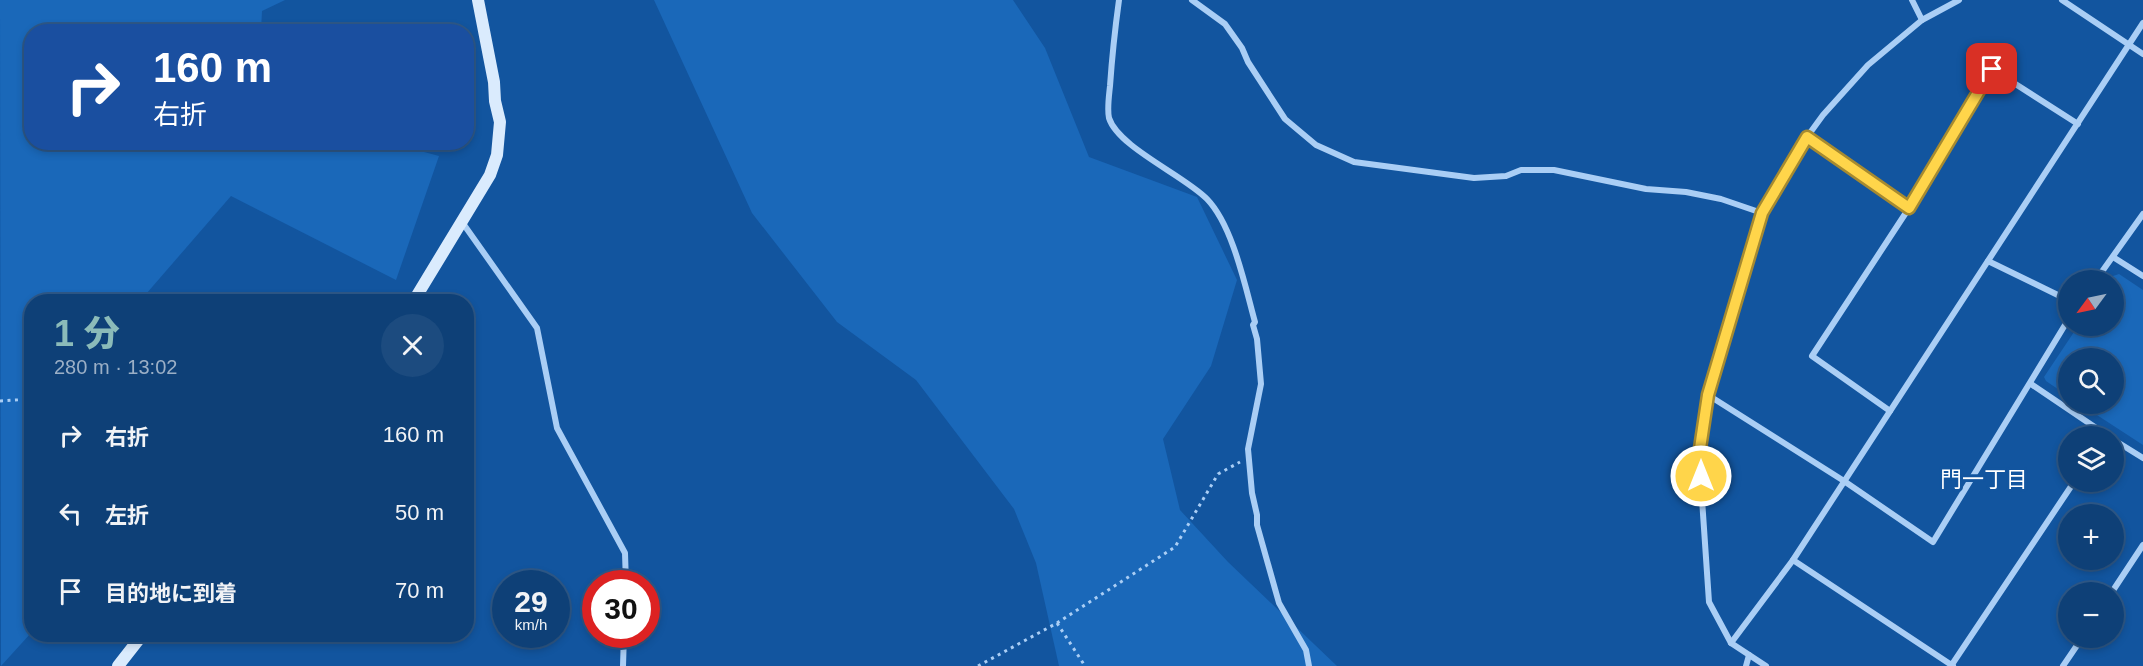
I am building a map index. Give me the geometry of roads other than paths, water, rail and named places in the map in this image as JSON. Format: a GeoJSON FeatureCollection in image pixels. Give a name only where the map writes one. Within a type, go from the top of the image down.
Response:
{"type":"FeatureCollection","features":[{"type":"Feature","properties":{"kind":"street"},"geometry":{"type":"LineString","coordinates":[[417,294],[490,175],[497,155],[500,122],[478,0]]}},
{"type":"Feature","properties":{"kind":"street"},"geometry":{"type":"LineString","coordinates":[[1119,0],[1109,119],[1125,140],[1189,184],[1208,200],[1226,228],[1245,286],[1255,322],[1253,325],[1257,339],[1261,384],[1248,449],[1251,493],[1257,515],[1257,525],[1279,603],[1306,651],[1309,666]]}},
{"type":"Feature","properties":{"kind":"street"},"geometry":{"type":"LineString","coordinates":[[1192,0],[1225,24],[1285,119],[1316,146],[1354,162],[1473,178],[1506,176],[1521,170],[1554,170],[1646,189],[1686,192],[1721,199],[1762,213]]}},
{"type":"Feature","properties":{"kind":"street"},"geometry":{"type":"LineString","coordinates":[[1912,0],[1922,20]]}},
{"type":"Feature","properties":{"kind":"street"},"geometry":{"type":"LineString","coordinates":[[1766,666],[1731,643],[1709,602],[1699,455],[1708,395],[1762,213],[1807,137],[1823,115],[1868,65],[1922,20],[1959,0]]}},
{"type":"Feature","properties":{"kind":"street"},"geometry":{"type":"LineString","coordinates":[[2062,0],[2143,54]]}},
{"type":"Feature","properties":{"kind":"street"},"geometry":{"type":"LineString","coordinates":[[1731,643],[1793,560],[2143,23]]}},
{"type":"Feature","properties":{"kind":"street"},"geometry":{"type":"LineString","coordinates":[[1890,411],[1812,356],[1909,208],[1992,69],[2078,124]]}},
{"type":"Feature","properties":{"kind":"street"},"geometry":{"type":"LineString","coordinates":[[1807,137],[1909,208]]}},
{"type":"Feature","properties":{"kind":"street"},"geometry":{"type":"LineString","coordinates":[[2103,270],[2143,214]]}},
{"type":"Feature","properties":{"kind":"street"},"geometry":{"type":"LineString","coordinates":[[462,222],[537,328],[557,428],[625,553],[626,570]]}},
{"type":"Feature","properties":{"kind":"street"},"geometry":{"type":"LineString","coordinates":[[2113,257],[2143,276]]}},
{"type":"Feature","properties":{"kind":"street"},"geometry":{"type":"LineString","coordinates":[[1988,261],[2058,295]]}},
{"type":"Feature","properties":{"kind":"street"},"geometry":{"type":"LineString","coordinates":[[1708,395],[1844,481],[1933,542],[2059,336]]}},
{"type":"Feature","properties":{"kind":"street"},"geometry":{"type":"LineString","coordinates":[[2031,384],[2092,426]]}},
{"type":"Feature","properties":{"kind":"street"},"geometry":{"type":"LineString","coordinates":[[2124,446],[2143,458]]}},
{"type":"Feature","properties":{"kind":"street"},"geometry":{"type":"LineString","coordinates":[[1793,560],[1952,666],[2067,492]]}},
{"type":"Feature","properties":{"kind":"street"},"geometry":{"type":"LineString","coordinates":[[2119,582],[2143,545]]}},
{"type":"Feature","properties":{"kind":"street"},"geometry":{"type":"LineString","coordinates":[[118,666],[137,642]]}},
{"type":"Feature","properties":{"kind":"street"},"geometry":{"type":"LineString","coordinates":[[623,666],[624,648]]}},
{"type":"Feature","properties":{"kind":"street"},"geometry":{"type":"LineString","coordinates":[[2063,666],[2075,648]]}},
{"type":"Feature","properties":{"kind":"street"},"geometry":{"type":"LineString","coordinates":[[1746,666],[1749,655]]}},
{"type":"Feature","properties":{"kind":"district","name":"門一丁目"},"geometry":{"type":"Point","coordinates":[1984,479]}}]}
